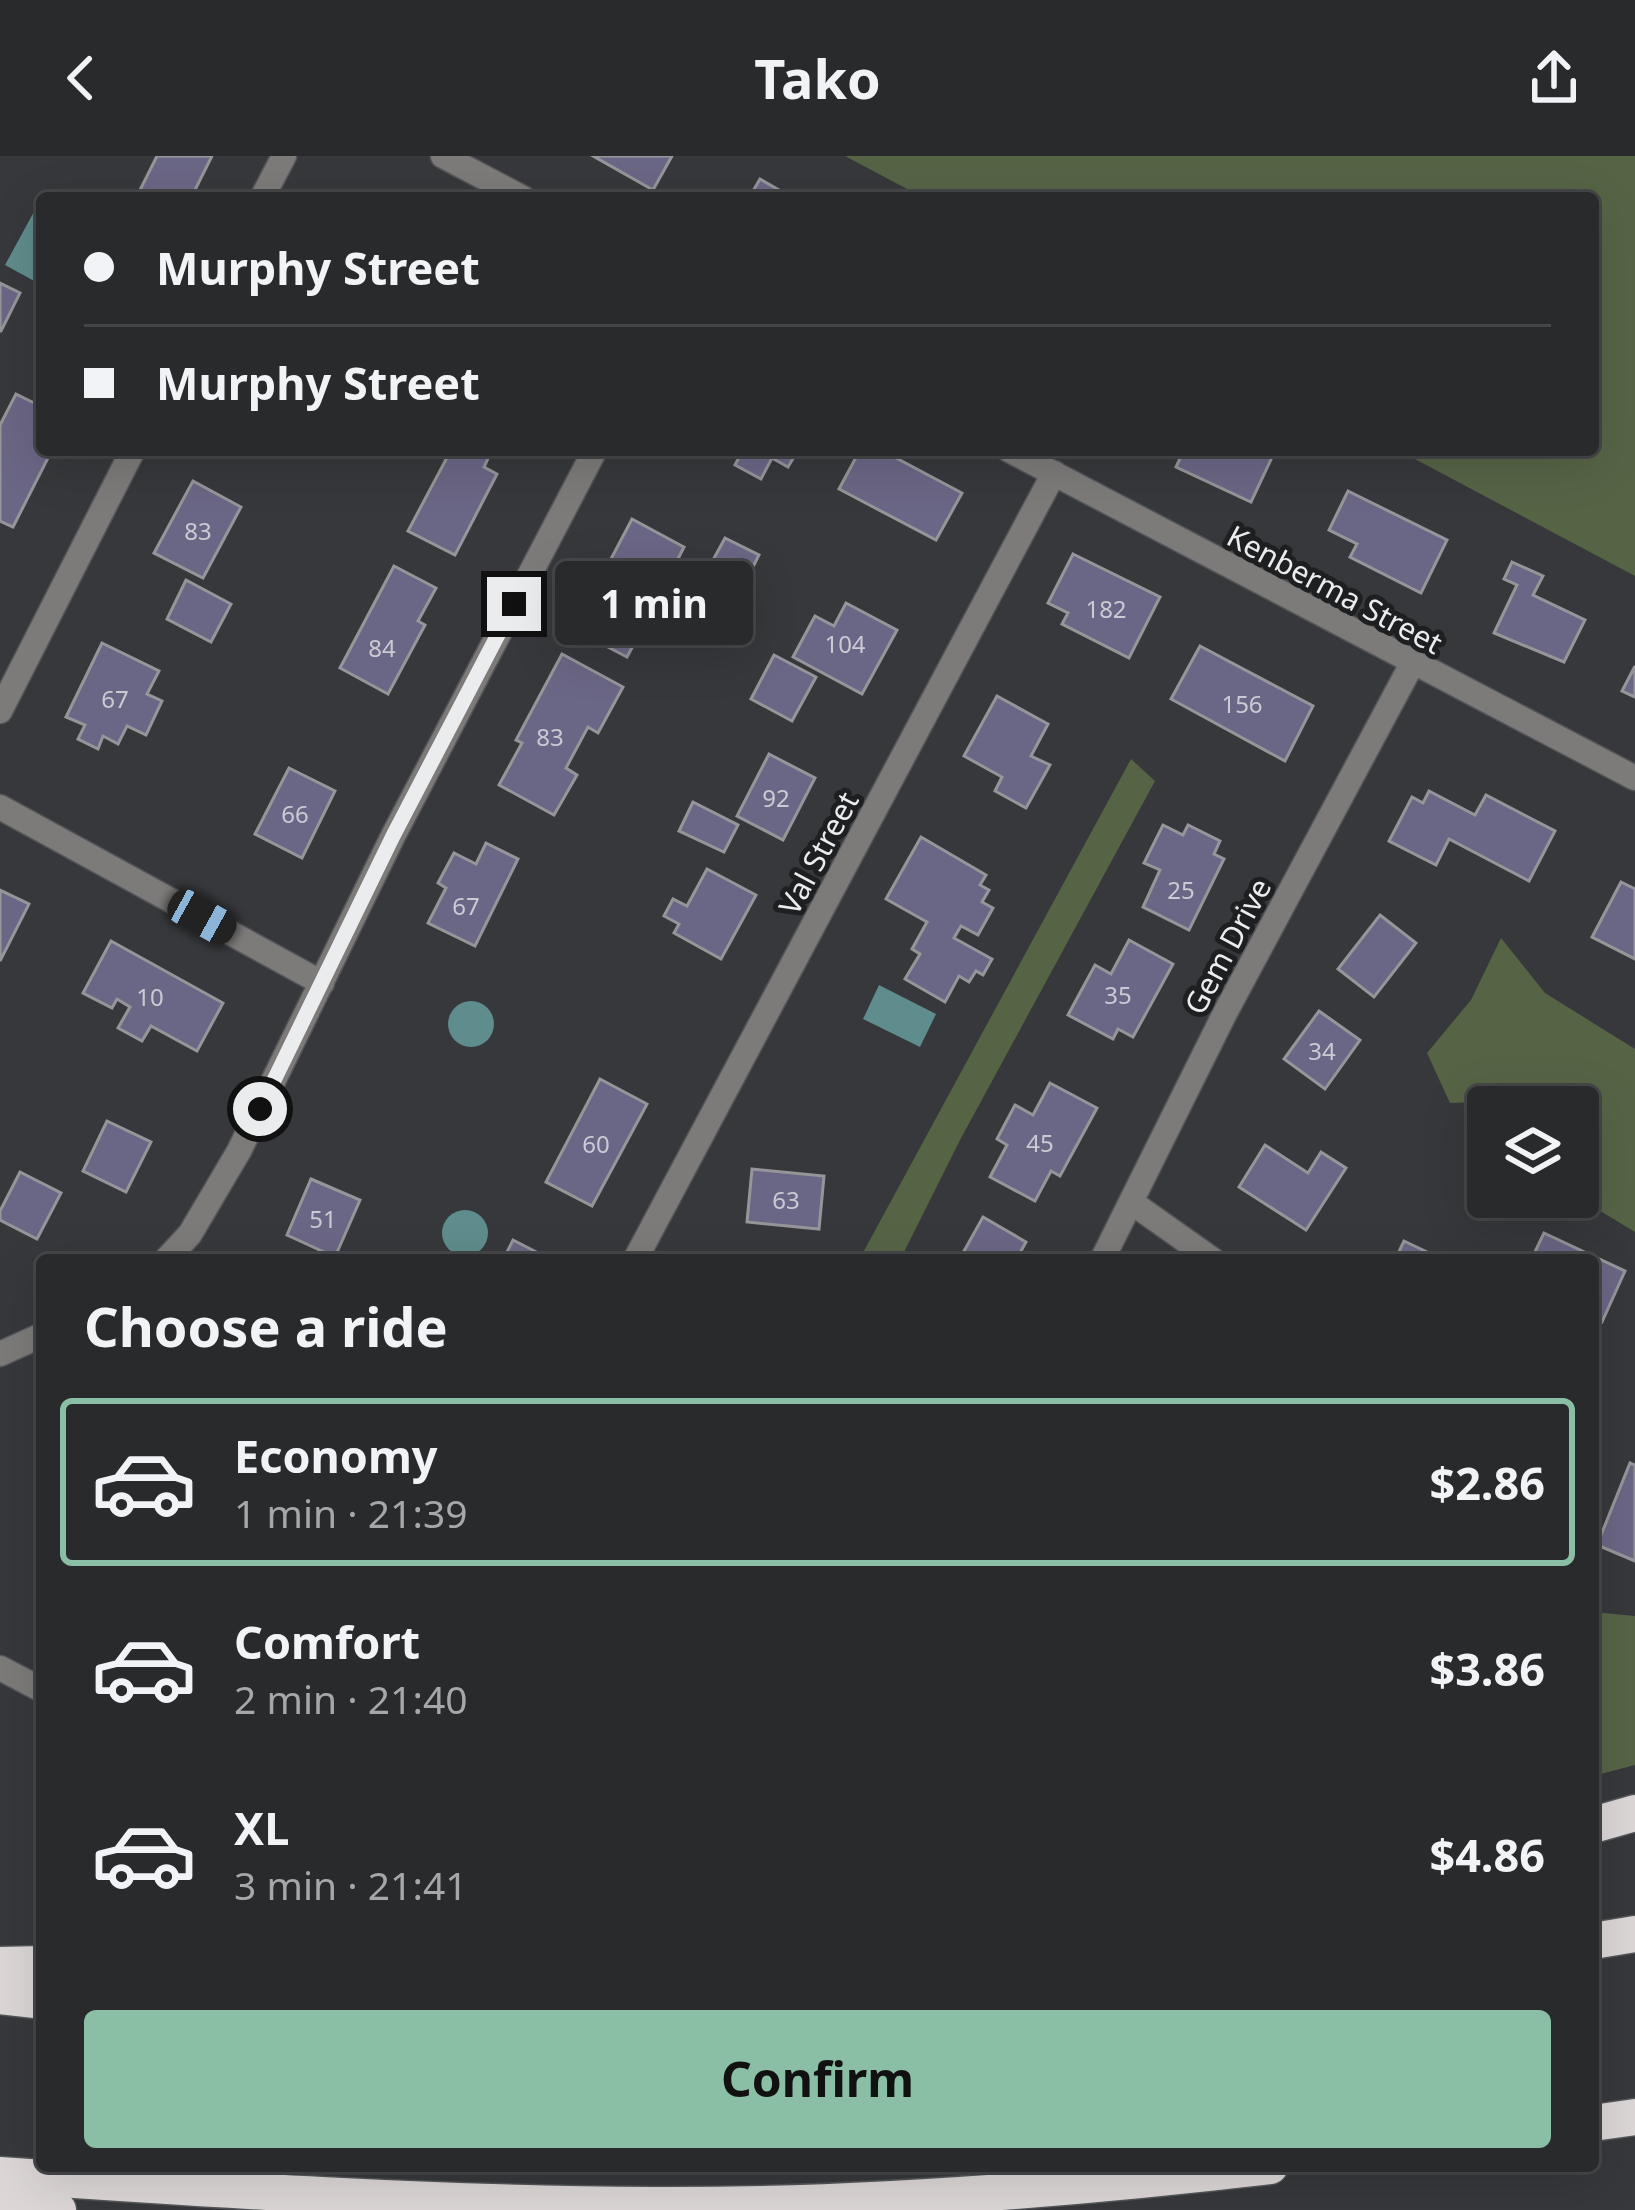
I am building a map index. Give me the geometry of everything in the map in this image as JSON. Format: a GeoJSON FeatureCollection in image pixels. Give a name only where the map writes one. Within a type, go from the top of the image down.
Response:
{"type":"FeatureCollection","features":[{"type":"Feature","properties":{"kind":"highway"},"geometry":{"type":"LineString","coordinates":[[1599,1823],[1635,1814]]}},
{"type":"Feature","properties":{"kind":"highway"},"geometry":{"type":"LineString","coordinates":[[1599,1939],[1635,1934]]}},
{"type":"Feature","properties":{"kind":"highway"},"geometry":{"type":"LineString","coordinates":[[0,1965],[36,1964]]}},
{"type":"Feature","properties":{"kind":"highway"},"geometry":{"type":"LineString","coordinates":[[0,1996],[36,2001]]}},
{"type":"Feature","properties":{"kind":"highway"},"geometry":{"type":"LineString","coordinates":[[1599,2122],[1635,2116]]}},
{"type":"Feature","properties":{"kind":"highway"},"geometry":{"type":"LineString","coordinates":[[0,2176],[414,2200],[655,2205],[874,2200],[1221,2172]]}},
{"type":"Feature","properties":{"kind":"highway"},"geometry":{"type":"LineString","coordinates":[[0,2196],[58,2210]]}},
{"type":"Feature","properties":{"kind":"street"},"geometry":{"type":"LineString","coordinates":[[265,192],[284,156]]}},
{"type":"Feature","properties":{"kind":"street"},"geometry":{"type":"LineString","coordinates":[[443,156],[512,192]]}},
{"type":"Feature","properties":{"kind":"street"},"geometry":{"type":"LineString","coordinates":[[0,711],[131,456]]}},
{"type":"Feature","properties":{"kind":"street"},"geometry":{"type":"LineString","coordinates":[[172,1254],[217,1192],[393,836],[592,456]]}},
{"type":"Feature","properties":{"kind":"street","name":"Kenberma Street"},"geometry":{"type":"LineString","coordinates":[[1021,456],[1635,778]]}},
{"type":"Feature","properties":{"kind":"street","name":"Val Street"},"geometry":{"type":"LineString","coordinates":[[638,1254],[1054,473]]}},
{"type":"Feature","properties":{"kind":"street","name":"Gem Drive"},"geometry":{"type":"LineString","coordinates":[[1105,1254],[1225,1012],[1412,664]]}},
{"type":"Feature","properties":{"kind":"street"},"geometry":{"type":"LineString","coordinates":[[0,807],[322,983]]}},
{"type":"Feature","properties":{"kind":"street"},"geometry":{"type":"LineString","coordinates":[[1131,1202],[1205,1254]]}},
{"type":"Feature","properties":{"kind":"street"},"geometry":{"type":"LineString","coordinates":[[0,1354],[36,1337]]}},
{"type":"Feature","properties":{"kind":"street"},"geometry":{"type":"LineString","coordinates":[[0,1668],[36,1687]]}},
{"type":"Feature","properties":{"kind":"green space"},"geometry":{"type":"Polygon","coordinates":[[[845,156],[1635,156],[1635,576],[1409,456],[1599,456],[1599,192],[913,192],[845,156]]]}},
{"type":"Feature","properties":{"kind":"green space"},"geometry":{"type":"Polygon","coordinates":[[[1131,759],[1155,781],[903,1254],[862,1254],[1131,759]]]}},
{"type":"Feature","properties":{"kind":"green space"},"geometry":{"type":"Polygon","coordinates":[[[1501,938],[1545,993],[1635,1049],[1635,1232],[1599,1210],[1599,1086],[1467,1086],[1467,1102],[1450,1103],[1427,1053],[1471,1000],[1501,938]]]}},
{"type":"Feature","properties":{"kind":"green space"},"geometry":{"type":"Polygon","coordinates":[[[1599,1613],[1635,1616],[1635,1765],[1599,1774],[1599,1613]]]}},
{"type":"Feature","properties":{"kind":"water"},"geometry":{"type":"Polygon","coordinates":[[[36,208],[36,282],[5,265],[36,208]]]}},
{"type":"Feature","properties":{"kind":"water"},"geometry":{"type":"Polygon","coordinates":[[[879,985],[936,1014],[920,1047],[863,1019],[879,985]]]}},
{"type":"Feature","properties":{"kind":"water"},"geometry":{"type":"Polygon","coordinates":[[[471,1001],[487,1008],[494,1024],[487,1040],[471,1047],[455,1040],[448,1024],[455,1008],[471,1001]]]}},
{"type":"Feature","properties":{"kind":"water"},"geometry":{"type":"Polygon","coordinates":[[[456,1212],[474,1212],[486,1224],[486,1242],[474,1254],[456,1254],[444,1242],[444,1224],[456,1212]]]}},
{"type":"Feature","properties":{"kind":"building"},"geometry":{"type":"Polygon","coordinates":[[[157,156],[212,156],[194,192],[139,192],[157,156]]]}},
{"type":"Feature","properties":{"kind":"building"},"geometry":{"type":"Polygon","coordinates":[[[593,156],[672,156],[653,190],[593,156]]]}},
{"type":"Feature","properties":{"kind":"building"},"geometry":{"type":"Polygon","coordinates":[[[760,179],[783,192],[752,192],[760,179]]]}},
{"type":"Feature","properties":{"kind":"building"},"geometry":{"type":"Polygon","coordinates":[[[0,283],[20,293],[1,331],[0,331],[0,283]]]}},
{"type":"Feature","properties":{"kind":"building"},"geometry":{"type":"Polygon","coordinates":[[[16,394],[36,404],[36,456],[49,456],[13,527],[0,521],[0,425],[16,394]]]}},
{"type":"Feature","properties":{"kind":"building"},"geometry":{"type":"Polygon","coordinates":[[[448,456],[489,456],[484,467],[497,474],[455,555],[408,531],[448,456]]]}},
{"type":"Feature","properties":{"kind":"building"},"geometry":{"type":"Polygon","coordinates":[[[740,456],[794,456],[788,467],[772,458],[761,479],[735,465],[740,456]]]}},
{"type":"Feature","properties":{"kind":"building"},"geometry":{"type":"Polygon","coordinates":[[[857,456],[892,456],[962,493],[936,540],[839,489],[857,456]]]}},
{"type":"Feature","properties":{"kind":"building"},"geometry":{"type":"Polygon","coordinates":[[[1181,456],[1273,456],[1251,502],[1176,467],[1181,456]]]}},
{"type":"Feature","properties":{"kind":"building"},"geometry":{"type":"Polygon","coordinates":[[[193,481],[241,507],[203,578],[154,553],[193,481]]]}},
{"type":"Feature","properties":{"kind":"building"},"geometry":{"type":"Polygon","coordinates":[[[1348,491],[1447,540],[1421,593],[1350,557],[1357,544],[1329,530],[1348,491]]]}},
{"type":"Feature","properties":{"kind":"building"},"geometry":{"type":"Polygon","coordinates":[[[632,519],[684,547],[660,594],[677,603],[657,641],[640,633],[627,657],[583,634],[604,596],[594,591],[632,519]]]}},
{"type":"Feature","properties":{"kind":"building"},"geometry":{"type":"Polygon","coordinates":[[[725,538],[759,555],[748,577],[713,560],[725,538]]]}},
{"type":"Feature","properties":{"kind":"building"},"geometry":{"type":"Polygon","coordinates":[[[1073,554],[1160,597],[1129,658],[1062,624],[1068,613],[1048,603],[1073,554]]]}},
{"type":"Feature","properties":{"kind":"building"},"geometry":{"type":"Polygon","coordinates":[[[1512,562],[1543,576],[1533,595],[1585,620],[1564,662],[1494,633],[1517,585],[1504,579],[1512,562]]]}},
{"type":"Feature","properties":{"kind":"building"},"geometry":{"type":"Polygon","coordinates":[[[394,566],[436,588],[418,621],[425,625],[388,694],[340,668],[394,566]]]}},
{"type":"Feature","properties":{"kind":"building"},"geometry":{"type":"Polygon","coordinates":[[[186,580],[231,604],[211,642],[167,619],[186,580]]]}},
{"type":"Feature","properties":{"kind":"building"},"geometry":{"type":"Polygon","coordinates":[[[846,603],[897,630],[862,694],[793,657],[815,616],[834,626],[846,603]]]}},
{"type":"Feature","properties":{"kind":"building"},"geometry":{"type":"Polygon","coordinates":[[[102,643],[159,671],[147,694],[162,701],[146,735],[127,726],[118,744],[103,736],[98,749],[78,739],[85,725],[66,717],[102,643]]]}},
{"type":"Feature","properties":{"kind":"building"},"geometry":{"type":"Polygon","coordinates":[[[1200,646],[1313,706],[1285,761],[1171,699],[1200,646]]]}},
{"type":"Feature","properties":{"kind":"building"},"geometry":{"type":"Polygon","coordinates":[[[562,654],[623,687],[598,733],[588,727],[566,768],[577,775],[554,815],[499,785],[522,743],[516,740],[562,654]]]}},
{"type":"Feature","properties":{"kind":"building"},"geometry":{"type":"Polygon","coordinates":[[[774,655],[816,677],[792,721],[751,699],[774,655]]]}},
{"type":"Feature","properties":{"kind":"building"},"geometry":{"type":"Polygon","coordinates":[[[1635,666],[1635,697],[1622,691],[1635,666]]]}},
{"type":"Feature","properties":{"kind":"building"},"geometry":{"type":"Polygon","coordinates":[[[997,696],[1048,724],[1031,756],[1050,765],[1026,808],[995,791],[1002,777],[964,756],[997,696]]]}},
{"type":"Feature","properties":{"kind":"building"},"geometry":{"type":"Polygon","coordinates":[[[769,754],[815,778],[783,840],[737,816],[769,754]]]}},
{"type":"Feature","properties":{"kind":"building"},"geometry":{"type":"Polygon","coordinates":[[[289,768],[335,791],[302,858],[255,834],[289,768]]]}},
{"type":"Feature","properties":{"kind":"building"},"geometry":{"type":"Polygon","coordinates":[[[1429,791],[1475,815],[1486,795],[1555,831],[1529,881],[1449,839],[1436,865],[1389,841],[1412,797],[1423,803],[1429,791]]]}},
{"type":"Feature","properties":{"kind":"building"},"geometry":{"type":"Polygon","coordinates":[[[693,802],[738,825],[724,852],[679,831],[693,802]]]}},
{"type":"Feature","properties":{"kind":"building"},"geometry":{"type":"Polygon","coordinates":[[[1163,825],[1183,835],[1188,825],[1220,841],[1214,854],[1224,859],[1189,930],[1143,907],[1160,870],[1144,863],[1163,825]]]}},
{"type":"Feature","properties":{"kind":"building"},"geometry":{"type":"Polygon","coordinates":[[[921,837],[986,875],[980,885],[989,890],[982,902],[993,908],[978,935],[961,926],[954,938],[992,959],[983,975],[976,971],[969,982],[959,976],[945,1002],[905,979],[920,954],[912,949],[927,922],[886,899],[921,837]]]}},
{"type":"Feature","properties":{"kind":"building"},"geometry":{"type":"Polygon","coordinates":[[[486,843],[518,859],[475,946],[428,923],[446,888],[438,883],[454,853],[476,864],[486,843]]]}},
{"type":"Feature","properties":{"kind":"building"},"geometry":{"type":"Polygon","coordinates":[[[707,869],[756,895],[721,959],[674,933],[679,924],[664,916],[673,899],[687,906],[707,869]]]}},
{"type":"Feature","properties":{"kind":"building"},"geometry":{"type":"Polygon","coordinates":[[[1621,882],[1635,889],[1635,959],[1592,937],[1621,882]]]}},
{"type":"Feature","properties":{"kind":"building"},"geometry":{"type":"Polygon","coordinates":[[[0,890],[29,904],[0,961],[0,890]]]}},
{"type":"Feature","properties":{"kind":"building"},"geometry":{"type":"Polygon","coordinates":[[[1380,915],[1416,943],[1374,997],[1338,969],[1380,915]]]}},
{"type":"Feature","properties":{"kind":"building"},"geometry":{"type":"Polygon","coordinates":[[[1129,940],[1173,964],[1133,1037],[1118,1029],[1113,1039],[1068,1015],[1095,965],[1111,974],[1129,940]]]}},
{"type":"Feature","properties":{"kind":"building"},"geometry":{"type":"Polygon","coordinates":[[[111,941],[223,1003],[197,1051],[151,1026],[142,1041],[118,1028],[130,1007],[117,999],[112,1008],[83,993],[111,941]]]}},
{"type":"Feature","properties":{"kind":"building"},"geometry":{"type":"Polygon","coordinates":[[[1319,1011],[1360,1040],[1325,1089],[1284,1059],[1319,1011]]]}},
{"type":"Feature","properties":{"kind":"building"},"geometry":{"type":"Polygon","coordinates":[[[600,1079],[647,1104],[592,1206],[546,1182],[600,1079]]]}},
{"type":"Feature","properties":{"kind":"building"},"geometry":{"type":"Polygon","coordinates":[[[1050,1083],[1097,1108],[1060,1176],[1051,1171],[1035,1201],[990,1177],[1007,1145],[997,1139],[1015,1105],[1033,1115],[1050,1083]]]}},
{"type":"Feature","properties":{"kind":"building"},"geometry":{"type":"Polygon","coordinates":[[[107,1121],[151,1142],[126,1192],[83,1171],[107,1121]]]}},
{"type":"Feature","properties":{"kind":"building"},"geometry":{"type":"Polygon","coordinates":[[[1265,1145],[1308,1173],[1321,1152],[1346,1168],[1306,1230],[1239,1187],[1265,1145]]]}},
{"type":"Feature","properties":{"kind":"building"},"geometry":{"type":"Polygon","coordinates":[[[752,1169],[824,1176],[819,1229],[747,1222],[752,1169]]]}},
{"type":"Feature","properties":{"kind":"building"},"geometry":{"type":"Polygon","coordinates":[[[20,1172],[61,1193],[37,1239],[0,1220],[20,1172]]]}},
{"type":"Feature","properties":{"kind":"building"},"geometry":{"type":"Polygon","coordinates":[[[311,1179],[360,1200],[336,1254],[287,1235],[311,1179]]]}},
{"type":"Feature","properties":{"kind":"building"},"geometry":{"type":"Polygon","coordinates":[[[983,1217],[1026,1242],[1019,1254],[962,1254],[983,1217]]]}},
{"type":"Feature","properties":{"kind":"building"},"geometry":{"type":"Polygon","coordinates":[[[1544,1233],[1589,1254],[1534,1254],[1544,1233]]]}},
{"type":"Feature","properties":{"kind":"building"},"geometry":{"type":"Polygon","coordinates":[[[513,1240],[540,1254],[506,1254],[513,1240]]]}},
{"type":"Feature","properties":{"kind":"building"},"geometry":{"type":"Polygon","coordinates":[[[1404,1241],[1431,1254],[1398,1254],[1404,1241]]]}},
{"type":"Feature","properties":{"kind":"building"},"geometry":{"type":"Polygon","coordinates":[[[1599,1259],[1625,1271],[1599,1320],[1599,1259]]]}},
{"type":"Feature","properties":{"kind":"building"},"geometry":{"type":"Polygon","coordinates":[[[1630,1463],[1635,1465],[1635,1561],[1599,1546],[1630,1463]]]}},
{"type":"Feature","properties":{"kind":"route"},"geometry":{"type":"LineString","coordinates":[[260,1109],[393,836],[514,604]]}}]}
